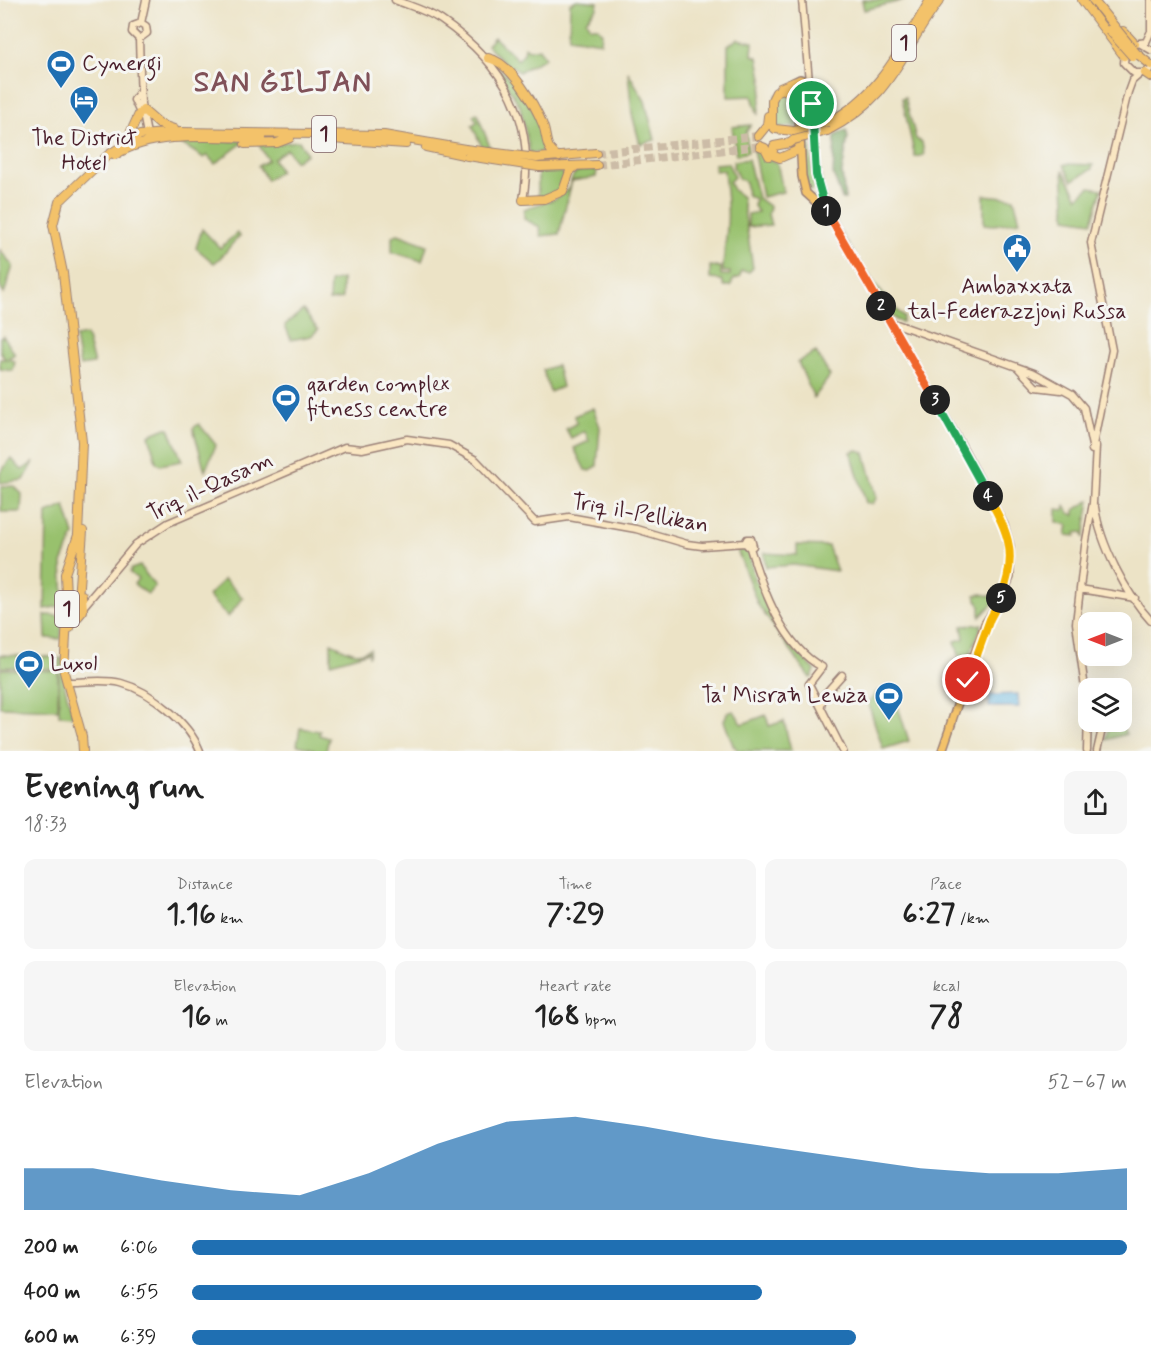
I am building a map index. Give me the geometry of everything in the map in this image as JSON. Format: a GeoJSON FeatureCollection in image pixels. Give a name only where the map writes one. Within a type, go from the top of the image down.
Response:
{"type":"FeatureCollection","features":[{"type":"Feature","properties":{"kind":"highway","name":"1"},"geometry":{"type":"LineString","coordinates":[[797,143],[856,106],[877,85],[930,0]]}},
{"type":"Feature","properties":{"kind":"highway","name":"1"},"geometry":{"type":"LineString","coordinates":[[827,126],[861,111],[872,100],[894,74],[932,10],[941,0]]}},
{"type":"Feature","properties":{"kind":"highway"},"geometry":{"type":"LineString","coordinates":[[1082,0],[1124,56]]}},
{"type":"Feature","properties":{"kind":"highway"},"geometry":{"type":"LineString","coordinates":[[1086,0],[1148,71]]}},
{"type":"Feature","properties":{"kind":"highway"},"geometry":{"type":"LineString","coordinates":[[1095,0],[1148,71]]}},
{"type":"Feature","properties":{"kind":"highway"},"geometry":{"type":"LineString","coordinates":[[1095,0],[1137,44]]}},
{"type":"Feature","properties":{"kind":"highway"},"geometry":{"type":"LineString","coordinates":[[488,58],[499,63],[524,88],[544,128],[546,144],[544,153],[537,158]]}},
{"type":"Feature","properties":{"kind":"highway"},"geometry":{"type":"LineString","coordinates":[[797,81],[773,93],[767,125],[758,136],[827,126]]}},
{"type":"Feature","properties":{"kind":"highway"},"geometry":{"type":"LineString","coordinates":[[794,131],[775,129],[772,126],[771,104],[774,94],[780,90],[787,90],[798,98]]}},
{"type":"Feature","properties":{"kind":"highway"},"geometry":{"type":"LineString","coordinates":[[126,141],[140,103],[159,124],[181,135]]}},
{"type":"Feature","properties":{"kind":"highway"},"geometry":{"type":"LineString","coordinates":[[63,273],[53,225],[56,207],[69,191],[126,141],[147,134],[181,135]]}},
{"type":"Feature","properties":{"kind":"highway"},"geometry":{"type":"LineString","coordinates":[[140,144],[147,134]]}},
{"type":"Feature","properties":{"kind":"highway","name":"1"},"geometry":{"type":"LineString","coordinates":[[181,135],[412,144],[467,152],[537,158],[596,153]]}},
{"type":"Feature","properties":{"kind":"highway","name":"1"},"geometry":{"type":"LineString","coordinates":[[85,751],[86,733],[70,682],[68,654],[67,564],[78,535],[82,442],[58,222],[64,201],[105,162],[124,150],[181,135],[384,135],[539,167],[597,165]]}},
{"type":"Feature","properties":{"kind":"highway"},"geometry":{"type":"LineString","coordinates":[[245,144],[277,143],[290,138]]}},
{"type":"Feature","properties":{"kind":"highway"},"geometry":{"type":"LineString","coordinates":[[797,143],[760,146],[765,147],[774,160],[792,156],[801,159]]}},
{"type":"Feature","properties":{"kind":"highway"},"geometry":{"type":"LineString","coordinates":[[546,144],[552,153],[559,157]]}},
{"type":"Feature","properties":{"kind":"highway"},"geometry":{"type":"LineString","coordinates":[[523,200],[534,201],[563,191],[570,171],[575,167]]}},
{"type":"Feature","properties":{"kind":"highway"},"geometry":{"type":"LineString","coordinates":[[560,168],[566,173],[567,181]]}},
{"type":"Feature","properties":{"kind":"highway","name":"1"},"geometry":{"type":"LineString","coordinates":[[66,303],[87,452],[78,570],[72,573],[67,564]]}},
{"type":"Feature","properties":{"kind":"highway"},"geometry":{"type":"LineString","coordinates":[[69,625],[81,615],[80,560]]}},
{"type":"Feature","properties":{"kind":"highway","name":"1"},"geometry":{"type":"LineString","coordinates":[[81,587],[69,625],[64,672],[85,751]]}},
{"type":"Feature","properties":{"kind":"main road"},"geometry":{"type":"LineString","coordinates":[[138,39],[144,37],[147,31],[141,23],[146,0]]}},
{"type":"Feature","properties":{"kind":"main road"},"geometry":{"type":"LineString","coordinates":[[395,0],[441,20],[488,58],[516,106],[526,151],[523,200]]}},
{"type":"Feature","properties":{"kind":"main road"},"geometry":{"type":"LineString","coordinates":[[802,0],[818,185],[826,211],[964,450],[1004,525],[1010,546],[1010,577],[990,619],[950,726]]}},
{"type":"Feature","properties":{"kind":"main road"},"geometry":{"type":"LineString","coordinates":[[1128,92],[1128,70],[1124,56],[1126,50],[1146,42],[1150,36],[1151,0]]}},
{"type":"Feature","properties":{"kind":"main road"},"geometry":{"type":"LineString","coordinates":[[1150,14],[1151,8]]}},
{"type":"Feature","properties":{"kind":"main road"},"geometry":{"type":"LineString","coordinates":[[138,39],[133,36],[132,30],[135,25],[141,23]]}},
{"type":"Feature","properties":{"kind":"main road"},"geometry":{"type":"LineString","coordinates":[[138,39],[140,103],[147,134]]}},
{"type":"Feature","properties":{"kind":"main road"},"geometry":{"type":"LineString","coordinates":[[1137,44],[1151,50]]}},
{"type":"Feature","properties":{"kind":"main road"},"geometry":{"type":"LineString","coordinates":[[797,81],[805,75],[807,68]]}},
{"type":"Feature","properties":{"kind":"main road"},"geometry":{"type":"LineString","coordinates":[[1128,70],[1148,71]]}},
{"type":"Feature","properties":{"kind":"main road"},"geometry":{"type":"LineString","coordinates":[[1084,678],[1076,623],[1094,503],[1099,428],[1112,350],[1091,243],[1128,92],[1132,81],[1148,71]]}},
{"type":"Feature","properties":{"kind":"main road"},"geometry":{"type":"LineString","coordinates":[[797,81],[809,82]]}},
{"type":"Feature","properties":{"kind":"main road"},"geometry":{"type":"LineString","coordinates":[[797,81],[797,143],[802,176],[808,194],[826,211]]}},
{"type":"Feature","properties":{"kind":"main road"},"geometry":{"type":"LineString","coordinates":[[808,194],[817,191],[818,185]]}},
{"type":"Feature","properties":{"kind":"main road"},"geometry":{"type":"LineString","coordinates":[[890,322],[1018,367],[1078,399],[1084,408],[1089,428],[1095,475]]}},
{"type":"Feature","properties":{"kind":"main road"},"geometry":{"type":"LineString","coordinates":[[1031,375],[1036,387],[1061,390]]}},
{"type":"Feature","properties":{"kind":"main road"},"geometry":{"type":"LineString","coordinates":[[1044,389],[1047,386],[1046,380]]}},
{"type":"Feature","properties":{"kind":"main road"},"geometry":{"type":"LineString","coordinates":[[1089,428],[1099,428]]}},
{"type":"Feature","properties":{"kind":"main road"},"geometry":{"type":"LineString","coordinates":[[1092,450],[1099,428]]}},
{"type":"Feature","properties":{"kind":"main road","name":"Triq il-Pellikan"},"geometry":{"type":"LineString","coordinates":[[345,447],[362,449],[407,439],[449,445],[476,460],[535,522],[569,516],[636,529],[687,544],[747,546],[768,598],[793,643],[810,661],[822,667],[809,684],[816,696]]}},
{"type":"Feature","properties":{"kind":"main road","name":"Triq il-Qasam"},"geometry":{"type":"LineString","coordinates":[[82,607],[136,544],[168,523],[345,447]]}},
{"type":"Feature","properties":{"kind":"main road"},"geometry":{"type":"LineString","coordinates":[[1094,503],[1098,529],[1110,558],[1151,621]]}},
{"type":"Feature","properties":{"kind":"main road"},"geometry":{"type":"LineString","coordinates":[[1080,589],[1135,598]]}},
{"type":"Feature","properties":{"kind":"main road"},"geometry":{"type":"LineString","coordinates":[[942,751],[972,657],[985,624],[990,619]]}},
{"type":"Feature","properties":{"kind":"main road"},"geometry":{"type":"LineString","coordinates":[[969,668],[958,662],[972,657]]}},
{"type":"Feature","properties":{"kind":"main road"},"geometry":{"type":"LineString","coordinates":[[821,705],[824,695],[842,675]]}},
{"type":"Feature","properties":{"kind":"main road"},"geometry":{"type":"LineString","coordinates":[[70,682],[122,683],[160,703],[194,736],[200,751]]}},
{"type":"Feature","properties":{"kind":"main road"},"geometry":{"type":"LineString","coordinates":[[824,695],[816,696],[843,751]]}},
{"type":"Feature","properties":{"kind":"main road"},"geometry":{"type":"LineString","coordinates":[[1087,751],[1088,732]]}},
{"type":"Feature","properties":{"kind":"main road"},"geometry":{"type":"LineString","coordinates":[[1087,751],[1088,732]]}},
{"type":"Feature","properties":{"kind":"main road"},"geometry":{"type":"LineString","coordinates":[[1098,749],[1101,732]]}},
{"type":"Feature","properties":{"kind":"green space"},"geometry":{"type":"Polygon","coordinates":[[[577,0],[598,2],[597,8],[586,20],[590,27],[597,27],[602,33],[601,42],[569,37],[570,3],[577,0]]]}},
{"type":"Feature","properties":{"kind":"green space"},"geometry":{"type":"Polygon","coordinates":[[[862,0],[905,0],[864,10],[862,0]]]}},
{"type":"Feature","properties":{"kind":"green space"},"geometry":{"type":"Polygon","coordinates":[[[494,37],[518,60],[524,53],[525,47],[529,50],[539,48],[545,58],[519,72],[512,66],[509,68],[487,45],[494,37]]]}},
{"type":"Feature","properties":{"kind":"green space"},"geometry":{"type":"Polygon","coordinates":[[[738,39],[753,42],[752,55],[758,57],[763,83],[758,115],[752,96],[728,97],[728,45],[738,39]]]}},
{"type":"Feature","properties":{"kind":"green space"},"geometry":{"type":"Polygon","coordinates":[[[495,67],[521,91],[536,115],[543,139],[543,150],[539,153],[530,153],[520,106],[495,67]]]}},
{"type":"Feature","properties":{"kind":"green space"},"geometry":{"type":"Polygon","coordinates":[[[628,72],[645,101],[655,140],[640,144],[632,114],[628,72]]]}},
{"type":"Feature","properties":{"kind":"green space"},"geometry":{"type":"Polygon","coordinates":[[[783,92],[796,100],[798,127],[777,127],[772,120],[776,95],[783,92]]]}},
{"type":"Feature","properties":{"kind":"green space"},"geometry":{"type":"Polygon","coordinates":[[[905,97],[916,139],[922,142],[924,155],[915,157],[902,98],[905,97]]]}},
{"type":"Feature","properties":{"kind":"green space"},"geometry":{"type":"Polygon","coordinates":[[[477,113],[490,147],[482,147],[472,125],[477,122],[473,115],[477,113]]]}},
{"type":"Feature","properties":{"kind":"green space"},"geometry":{"type":"Polygon","coordinates":[[[751,125],[746,132],[748,152],[736,155],[732,127],[751,125]]]}},
{"type":"Feature","properties":{"kind":"green space"},"geometry":{"type":"Polygon","coordinates":[[[846,130],[848,137],[842,173],[845,199],[842,199],[833,174],[835,136],[846,130]]]}},
{"type":"Feature","properties":{"kind":"green space"},"geometry":{"type":"Polygon","coordinates":[[[177,141],[245,141],[215,164],[207,155],[204,158],[177,141]]]}},
{"type":"Feature","properties":{"kind":"green space"},"geometry":{"type":"Polygon","coordinates":[[[299,141],[307,154],[295,161],[287,149],[273,159],[280,171],[267,180],[258,166],[268,160],[259,145],[299,141]]]}},
{"type":"Feature","properties":{"kind":"green space"},"geometry":{"type":"Polygon","coordinates":[[[810,141],[814,188],[809,191],[804,175],[803,147],[810,141]]]}},
{"type":"Feature","properties":{"kind":"green space"},"geometry":{"type":"Polygon","coordinates":[[[764,148],[772,161],[777,162],[783,192],[762,197],[753,149],[755,151],[764,148]]]}},
{"type":"Feature","properties":{"kind":"green space"},"geometry":{"type":"Polygon","coordinates":[[[748,159],[758,198],[770,207],[768,214],[771,225],[748,227],[748,214],[758,212],[754,206],[755,199],[747,195],[745,181],[739,179],[733,167],[734,161],[748,159]]]}},
{"type":"Feature","properties":{"kind":"green space"},"geometry":{"type":"Polygon","coordinates":[[[728,163],[734,177],[729,182],[733,190],[742,197],[753,268],[749,272],[741,271],[740,277],[733,280],[731,286],[724,286],[722,280],[710,279],[710,266],[721,267],[721,275],[730,275],[730,272],[723,272],[727,219],[724,170],[715,171],[714,164],[728,163]]]}},
{"type":"Feature","properties":{"kind":"green space"},"geometry":{"type":"Polygon","coordinates":[[[1064,165],[1093,165],[1092,169],[1072,181],[1064,165]]]}},
{"type":"Feature","properties":{"kind":"green space"},"geometry":{"type":"Polygon","coordinates":[[[584,170],[597,170],[596,177],[572,181],[559,234],[541,236],[540,227],[524,219],[524,209],[555,199],[568,190],[574,174],[584,170]]]}},
{"type":"Feature","properties":{"kind":"green space"},"geometry":{"type":"Polygon","coordinates":[[[1063,170],[1078,197],[1090,187],[1102,189],[1092,222],[1066,218],[1063,170]]]}},
{"type":"Feature","properties":{"kind":"green space"},"geometry":{"type":"Polygon","coordinates":[[[538,171],[561,171],[565,176],[564,185],[551,196],[538,196],[538,171]]]}},
{"type":"Feature","properties":{"kind":"green space"},"geometry":{"type":"Polygon","coordinates":[[[821,177],[824,193],[841,231],[879,290],[904,317],[902,322],[896,320],[886,309],[829,212],[818,178],[821,177]]]}},
{"type":"Feature","properties":{"kind":"green space"},"geometry":{"type":"Polygon","coordinates":[[[984,195],[1014,198],[1020,221],[994,225],[984,224],[984,195]]]}},
{"type":"Feature","properties":{"kind":"green space"},"geometry":{"type":"Polygon","coordinates":[[[202,229],[220,248],[237,233],[240,236],[214,263],[196,248],[202,229]]]}},
{"type":"Feature","properties":{"kind":"green space"},"geometry":{"type":"Polygon","coordinates":[[[398,234],[427,245],[422,261],[392,252],[392,236],[398,234]]]}},
{"type":"Feature","properties":{"kind":"green space"},"geometry":{"type":"Polygon","coordinates":[[[0,250],[13,266],[4,294],[0,287],[0,250]]]}},
{"type":"Feature","properties":{"kind":"green space"},"geometry":{"type":"Polygon","coordinates":[[[342,279],[342,299],[329,301],[330,282],[342,279]]]}},
{"type":"Feature","properties":{"kind":"green space"},"geometry":{"type":"Polygon","coordinates":[[[303,310],[318,330],[311,336],[291,340],[285,325],[303,310]]]}},
{"type":"Feature","properties":{"kind":"green space"},"geometry":{"type":"Polygon","coordinates":[[[86,335],[94,364],[80,366],[75,337],[86,335]]]}},
{"type":"Feature","properties":{"kind":"green space"},"geometry":{"type":"Polygon","coordinates":[[[3,336],[15,354],[7,359],[15,361],[13,371],[0,369],[0,359],[5,359],[0,351],[0,338],[3,336]]]}},
{"type":"Feature","properties":{"kind":"green space"},"geometry":{"type":"Polygon","coordinates":[[[816,352],[830,376],[814,398],[798,362],[816,352]]]}},
{"type":"Feature","properties":{"kind":"green space"},"geometry":{"type":"Polygon","coordinates":[[[557,365],[562,387],[550,392],[543,370],[557,365]]]}},
{"type":"Feature","properties":{"kind":"green space"},"geometry":{"type":"Polygon","coordinates":[[[593,408],[600,427],[597,466],[591,471],[585,470],[574,448],[589,441],[585,431],[571,438],[566,429],[577,423],[574,416],[593,408]]]}},
{"type":"Feature","properties":{"kind":"green space"},"geometry":{"type":"Polygon","coordinates":[[[199,424],[216,445],[205,471],[193,428],[199,424]]]}},
{"type":"Feature","properties":{"kind":"green space"},"geometry":{"type":"Polygon","coordinates":[[[169,428],[182,461],[160,465],[156,462],[149,435],[169,428]]]}},
{"type":"Feature","properties":{"kind":"green space"},"geometry":{"type":"Polygon","coordinates":[[[858,450],[865,453],[877,498],[872,504],[866,503],[851,452],[858,450]]]}},
{"type":"Feature","properties":{"kind":"green space"},"geometry":{"type":"Polygon","coordinates":[[[11,458],[22,470],[34,462],[24,480],[0,483],[0,473],[11,458]]]}},
{"type":"Feature","properties":{"kind":"green space"},"geometry":{"type":"Polygon","coordinates":[[[14,486],[22,494],[21,512],[1,512],[1,487],[14,486]]]}},
{"type":"Feature","properties":{"kind":"green space"},"geometry":{"type":"Polygon","coordinates":[[[1090,500],[1084,537],[1082,532],[1076,533],[1076,536],[1066,535],[1068,525],[1057,522],[1057,509],[1064,510],[1065,506],[1069,513],[1075,515],[1075,510],[1090,500]]]}},
{"type":"Feature","properties":{"kind":"green space"},"geometry":{"type":"Polygon","coordinates":[[[65,506],[74,535],[62,563],[64,602],[60,606],[45,609],[47,513],[65,506]]]}},
{"type":"Feature","properties":{"kind":"green space"},"geometry":{"type":"Polygon","coordinates":[[[797,545],[828,546],[837,571],[794,565],[766,567],[764,553],[797,555],[797,545]]]}},
{"type":"Feature","properties":{"kind":"green space"},"geometry":{"type":"Polygon","coordinates":[[[736,547],[749,553],[755,582],[759,582],[790,645],[815,670],[812,677],[810,678],[758,605],[736,547]]]}},
{"type":"Feature","properties":{"kind":"green space"},"geometry":{"type":"Polygon","coordinates":[[[140,566],[155,586],[148,594],[134,584],[138,579],[130,573],[131,569],[140,566]]]}},
{"type":"Feature","properties":{"kind":"green space"},"geometry":{"type":"Polygon","coordinates":[[[224,579],[243,598],[228,617],[208,596],[224,579]]]}},
{"type":"Feature","properties":{"kind":"green space"},"geometry":{"type":"Polygon","coordinates":[[[982,594],[998,598],[980,617],[980,606],[975,595],[982,594]]]}},
{"type":"Feature","properties":{"kind":"green space"},"geometry":{"type":"Polygon","coordinates":[[[45,615],[62,616],[61,639],[46,638],[45,615]]]}},
{"type":"Feature","properties":{"kind":"green space"},"geometry":{"type":"Polygon","coordinates":[[[982,624],[970,655],[960,659],[955,641],[964,639],[962,626],[982,624]]]}},
{"type":"Feature","properties":{"kind":"green space"},"geometry":{"type":"Polygon","coordinates":[[[331,643],[355,653],[370,649],[369,657],[369,652],[331,663],[331,643]]]}},
{"type":"Feature","properties":{"kind":"green space"},"geometry":{"type":"Polygon","coordinates":[[[0,655],[56,657],[56,669],[0,667],[0,655]]]}},
{"type":"Feature","properties":{"kind":"green space"},"geometry":{"type":"Polygon","coordinates":[[[59,658],[62,658],[65,687],[73,716],[59,715],[59,658]]]}},
{"type":"Feature","properties":{"kind":"green space","name":"Luxol"},"geometry":{"type":"Polygon","coordinates":[[[0,669],[58,671],[58,709],[0,707],[0,669]]]}},
{"type":"Feature","properties":{"kind":"green space","name":"Ta' Misraħ Lewża"},"geometry":{"type":"Polygon","coordinates":[[[886,686],[889,696],[894,694],[909,741],[883,749],[868,703],[878,691],[880,693],[886,686]]]}},
{"type":"Feature","properties":{"kind":"green space"},"geometry":{"type":"Polygon","coordinates":[[[734,711],[742,724],[766,715],[769,726],[784,721],[791,751],[739,751],[733,745],[724,721],[727,713],[734,711]]]}},
{"type":"Feature","properties":{"kind":"green space"},"geometry":{"type":"Polygon","coordinates":[[[300,728],[320,731],[319,735],[329,738],[326,751],[313,751],[314,749],[297,745],[300,728]]]}},
{"type":"Feature","properties":{"kind":"green space"},"geometry":{"type":"Polygon","coordinates":[[[1107,732],[1125,732],[1126,734],[1106,740],[1107,732]]]}},
{"type":"Feature","properties":{"kind":"water"},"geometry":{"type":"Polygon","coordinates":[[[1018,694],[1019,707],[989,707],[989,695],[1018,694]]]}},
{"type":"Feature","properties":{"kind":"tunnel"},"geometry":{"type":"LineString","coordinates":[[596,153],[758,136]]}},
{"type":"Feature","properties":{"kind":"tunnel"},"geometry":{"type":"LineString","coordinates":[[597,165],[760,146]]}},
{"type":"Feature","properties":{"kind":"place","name":"Cynergi"},"geometry":{"type":"Point","coordinates":[61,90]}},
{"type":"Feature","properties":{"kind":"place","name":"The District Hotel"},"geometry":{"type":"Point","coordinates":[84,126]}},
{"type":"Feature","properties":{"kind":"place","name":"Ambaxxata tal-Federazzjoni Russa"},"geometry":{"type":"Point","coordinates":[1017,274]}},
{"type":"Feature","properties":{"kind":"place","name":"garden complex fitness centre"},"geometry":{"type":"Point","coordinates":[286,424]}},
{"type":"Feature","properties":{"kind":"place","name":"Luxol"},"geometry":{"type":"Point","coordinates":[29,690]}},
{"type":"Feature","properties":{"kind":"place","name":"Ta' Misraħ Lewża"},"geometry":{"type":"Point","coordinates":[889,722]}},
{"type":"Feature","properties":{"kind":"district","name":"SAN ĠILJAN"},"geometry":{"type":"Point","coordinates":[283,83]}},
{"type":"Feature","properties":{"kind":"route"},"geometry":{"type":"LineString","coordinates":[[812,104],[816,175],[826,211],[964,450],[1004,525],[1011,549],[1010,577],[990,619],[968,680]]}}]}
